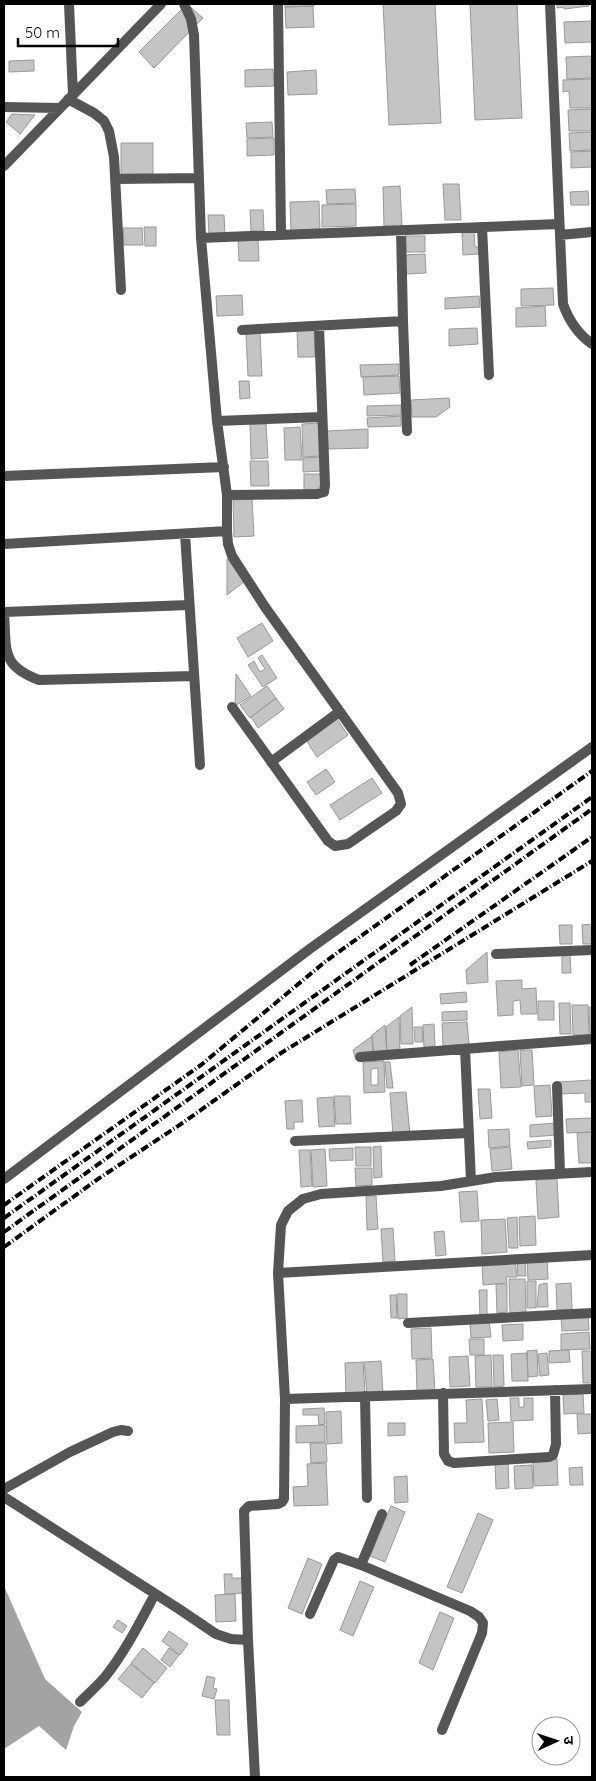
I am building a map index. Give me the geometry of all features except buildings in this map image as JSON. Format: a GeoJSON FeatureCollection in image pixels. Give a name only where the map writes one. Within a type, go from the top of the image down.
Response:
{"type":"FeatureCollection","features":[{"type":"Feature","properties":{"kind":"street"},"geometry":{"type":"LineString","coordinates":[[4,166],[161,4]]}},
{"type":"Feature","properties":{"kind":"street"},"geometry":{"type":"LineString","coordinates":[[184,4],[191,19],[194,35],[201,238],[218,422],[227,495],[226,530],[232,556],[265,606],[398,793],[401,804],[396,812],[348,844],[335,846],[328,841],[232,707]]}},
{"type":"Feature","properties":{"kind":"street"},"geometry":{"type":"LineString","coordinates":[[278,4],[281,234]]}},
{"type":"Feature","properties":{"kind":"street"},"geometry":{"type":"LineString","coordinates":[[550,4],[563,304],[575,329],[592,344]]}},
{"type":"Feature","properties":{"kind":"street"},"geometry":{"type":"LineString","coordinates":[[70,5],[71,97]]}},
{"type":"Feature","properties":{"kind":"street"},"geometry":{"type":"LineString","coordinates":[[71,97],[104,121],[109,131],[116,179],[121,290]]}},
{"type":"Feature","properties":{"kind":"street"},"geometry":{"type":"LineString","coordinates":[[4,107],[59,108]]}},
{"type":"Feature","properties":{"kind":"street"},"geometry":{"type":"LineString","coordinates":[[116,179],[199,178]]}},
{"type":"Feature","properties":{"kind":"street"},"geometry":{"type":"LineString","coordinates":[[201,238],[559,224]]}},
{"type":"Feature","properties":{"kind":"street"},"geometry":{"type":"LineString","coordinates":[[482,227],[489,375]]}},
{"type":"Feature","properties":{"kind":"street"},"geometry":{"type":"LineString","coordinates":[[401,230],[407,431]]}},
{"type":"Feature","properties":{"kind":"street"},"geometry":{"type":"LineString","coordinates":[[560,235],[592,232]]}},
{"type":"Feature","properties":{"kind":"street"},"geometry":{"type":"LineString","coordinates":[[242,330],[403,321]]}},
{"type":"Feature","properties":{"kind":"street"},"geometry":{"type":"LineString","coordinates":[[227,495],[317,494],[324,492],[319,326]]}},
{"type":"Feature","properties":{"kind":"street"},"geometry":{"type":"LineString","coordinates":[[218,422],[322,417]]}},
{"type":"Feature","properties":{"kind":"street"},"geometry":{"type":"LineString","coordinates":[[4,476],[224,467]]}},
{"type":"Feature","properties":{"kind":"street"},"geometry":{"type":"LineString","coordinates":[[4,544],[226,530]]}},
{"type":"Feature","properties":{"kind":"street"},"geometry":{"type":"LineString","coordinates":[[185,534],[200,765]]}},
{"type":"Feature","properties":{"kind":"street"},"geometry":{"type":"LineString","coordinates":[[189,606],[4,613],[8,657],[16,668],[24,674],[39,680],[194,676]]}},
{"type":"Feature","properties":{"kind":"street"},"geometry":{"type":"LineString","coordinates":[[271,762],[340,712]]}},
{"type":"Feature","properties":{"kind":"street"},"geometry":{"type":"LineString","coordinates":[[4,1179],[311,948],[592,747]]}},
{"type":"Feature","properties":{"kind":"street"},"geometry":{"type":"LineString","coordinates":[[496,954],[592,950]]}},
{"type":"Feature","properties":{"kind":"street"},"geometry":{"type":"LineString","coordinates":[[360,1057],[592,1039]]}},
{"type":"Feature","properties":{"kind":"street"},"geometry":{"type":"LineString","coordinates":[[465,1049],[471,1181]]}},
{"type":"Feature","properties":{"kind":"street"},"geometry":{"type":"LineString","coordinates":[[557,1086],[560,1173]]}},
{"type":"Feature","properties":{"kind":"street"},"geometry":{"type":"LineString","coordinates":[[295,1142],[469,1132]]}},
{"type":"Feature","properties":{"kind":"street"},"geometry":{"type":"LineString","coordinates":[[255,1777],[244,1511],[249,1506],[278,1504],[284,1499],[285,1400],[278,1273],[280,1225],[288,1211],[303,1200],[321,1194],[441,1186],[496,1177],[592,1172]]}},
{"type":"Feature","properties":{"kind":"street"},"geometry":{"type":"LineString","coordinates":[[278,1273],[592,1255]]}},
{"type":"Feature","properties":{"kind":"street"},"geometry":{"type":"LineString","coordinates":[[408,1323],[592,1312]]}},
{"type":"Feature","properties":{"kind":"street"},"geometry":{"type":"LineString","coordinates":[[285,1400],[592,1388]]}},
{"type":"Feature","properties":{"kind":"street"},"geometry":{"type":"LineString","coordinates":[[443,1393],[444,1454],[448,1461],[454,1463],[549,1457],[553,1454],[556,1444],[554,1390]]}},
{"type":"Feature","properties":{"kind":"street"},"geometry":{"type":"LineString","coordinates":[[365,1396],[367,1498]]}},
{"type":"Feature","properties":{"kind":"street"},"geometry":{"type":"LineString","coordinates":[[4,1489],[70,1452],[113,1432],[128,1431]]}},
{"type":"Feature","properties":{"kind":"street"},"geometry":{"type":"LineString","coordinates":[[4,1497],[216,1634],[231,1639],[248,1640]]}},
{"type":"Feature","properties":{"kind":"street"},"geometry":{"type":"LineString","coordinates":[[361,1565],[382,1514]]}},
{"type":"Feature","properties":{"kind":"street"},"geometry":{"type":"LineString","coordinates":[[310,1614],[334,1560],[341,1557],[479,1617],[483,1623],[482,1633],[442,1730]]}},
{"type":"Feature","properties":{"kind":"street"},"geometry":{"type":"LineString","coordinates":[[80,1702],[104,1678],[127,1646],[155,1594]]}},
{"type":"Feature","properties":{"kind":"shaded area"},"geometry":{"type":"Polygon","coordinates":[[[4,1586],[45,1679],[82,1712],[74,1726],[66,1750],[39,1726],[4,1749],[4,1586]]]}},
{"type":"Feature","properties":{"kind":"railway"},"geometry":{"type":"LineString","coordinates":[[4,1205],[201,1065],[326,961],[592,771]]}},
{"type":"Feature","properties":{"kind":"railway"},"geometry":{"type":"LineString","coordinates":[[4,1218],[592,797]]}},
{"type":"Feature","properties":{"kind":"railway"},"geometry":{"type":"LineString","coordinates":[[4,1232],[592,809]]}},
{"type":"Feature","properties":{"kind":"railway"},"geometry":{"type":"LineString","coordinates":[[410,965],[592,837]]}},
{"type":"Feature","properties":{"kind":"railway"},"geometry":{"type":"LineString","coordinates":[[4,1247],[98,1179],[184,1122],[281,1053],[592,861]]}}]}
